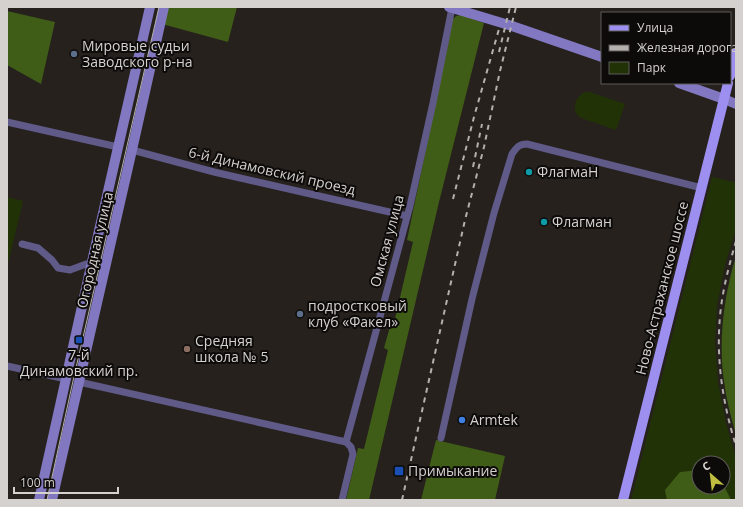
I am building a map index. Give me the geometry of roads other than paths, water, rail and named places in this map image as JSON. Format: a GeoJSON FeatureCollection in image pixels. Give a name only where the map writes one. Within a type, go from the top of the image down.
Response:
{"type":"FeatureCollection","features":[{"type":"Feature","properties":{"kind":"main road"},"geometry":{"type":"LineString","coordinates":[[731,72],[736,53]]}},
{"type":"Feature","properties":{"kind":"main road","name":"Ново-Астраханское шоссе"},"geometry":{"type":"LineString","coordinates":[[622,500],[728,84]]}},
{"type":"Feature","properties":{"kind":"street","name":"Огородная улица"},"geometry":{"type":"LineString","coordinates":[[39,500],[150,7]]}},
{"type":"Feature","properties":{"kind":"street","name":"Огородная улица"},"geometry":{"type":"LineString","coordinates":[[52,500],[164,7]]}},
{"type":"Feature","properties":{"kind":"street"},"geometry":{"type":"LineString","coordinates":[[451,8],[512,26],[601,57]]}},
{"type":"Feature","properties":{"kind":"street","name":"Омская улица"},"geometry":{"type":"LineString","coordinates":[[346,442],[410,206],[433,103],[451,8]]}},
{"type":"Feature","properties":{"kind":"street"},"geometry":{"type":"LineString","coordinates":[[681,84],[724,98],[736,104]]}},
{"type":"Feature","properties":{"kind":"street"},"geometry":{"type":"LineString","coordinates":[[7,122],[118,147]]}},
{"type":"Feature","properties":{"kind":"street"},"geometry":{"type":"LineString","coordinates":[[442,438],[470,308],[494,213],[512,154],[517,147],[522,144],[527,144],[702,188]]}},
{"type":"Feature","properties":{"kind":"street","name":"6-й Динамовский проезд"},"geometry":{"type":"LineString","coordinates":[[132,150],[214,172],[407,216]]}},
{"type":"Feature","properties":{"kind":"street"},"geometry":{"type":"LineString","coordinates":[[22,244],[38,248],[52,260],[58,268],[70,270],[86,264],[91,266]]}},
{"type":"Feature","properties":{"kind":"street"},"geometry":{"type":"LineString","coordinates":[[7,366],[66,379]]}},
{"type":"Feature","properties":{"kind":"street"},"geometry":{"type":"LineString","coordinates":[[79,382],[346,442],[351,447],[353,454],[342,500]]}},
{"type":"Feature","properties":{"kind":"tram line"},"geometry":{"type":"LineString","coordinates":[[47,500],[159,7]]}},
{"type":"Feature","properties":{"kind":"railway"},"geometry":{"type":"LineString","coordinates":[[499,52],[510,7]]}},
{"type":"Feature","properties":{"kind":"railway"},"geometry":{"type":"LineString","coordinates":[[402,500],[465,220],[484,147],[500,71],[516,7]]}},
{"type":"Feature","properties":{"kind":"railway"},"geometry":{"type":"LineString","coordinates":[[453,199],[499,29]]}},
{"type":"Feature","properties":{"kind":"railway"},"geometry":{"type":"LineString","coordinates":[[473,167],[482,124]]}},
{"type":"Feature","properties":{"kind":"railway"},"geometry":{"type":"LineString","coordinates":[[736,241],[727,273],[719,325],[719,360],[721,377],[727,412],[736,446]]}},
{"type":"Feature","properties":{"kind":"place","name":"Мировые судьи Заводского р-на"},"geometry":{"type":"Point","coordinates":[74,54]}},
{"type":"Feature","properties":{"kind":"place","name":"ФлагмаН"},"geometry":{"type":"Point","coordinates":[529,172]}},
{"type":"Feature","properties":{"kind":"place","name":"Флагман"},"geometry":{"type":"Point","coordinates":[544,222]}},
{"type":"Feature","properties":{"kind":"place","name":"подростковый клуб «Факел»"},"geometry":{"type":"Point","coordinates":[300,314]}},
{"type":"Feature","properties":{"kind":"place","name":"7-й Динамовский пр."},"geometry":{"type":"Point","coordinates":[79,340]}},
{"type":"Feature","properties":{"kind":"place","name":"Средняя школа № 5"},"geometry":{"type":"Point","coordinates":[187,349]}},
{"type":"Feature","properties":{"kind":"place","name":"Armtek"},"geometry":{"type":"Point","coordinates":[462,420]}},
{"type":"Feature","properties":{"kind":"place","name":"Примыкание"},"geometry":{"type":"Point","coordinates":[399,471]}}]}
